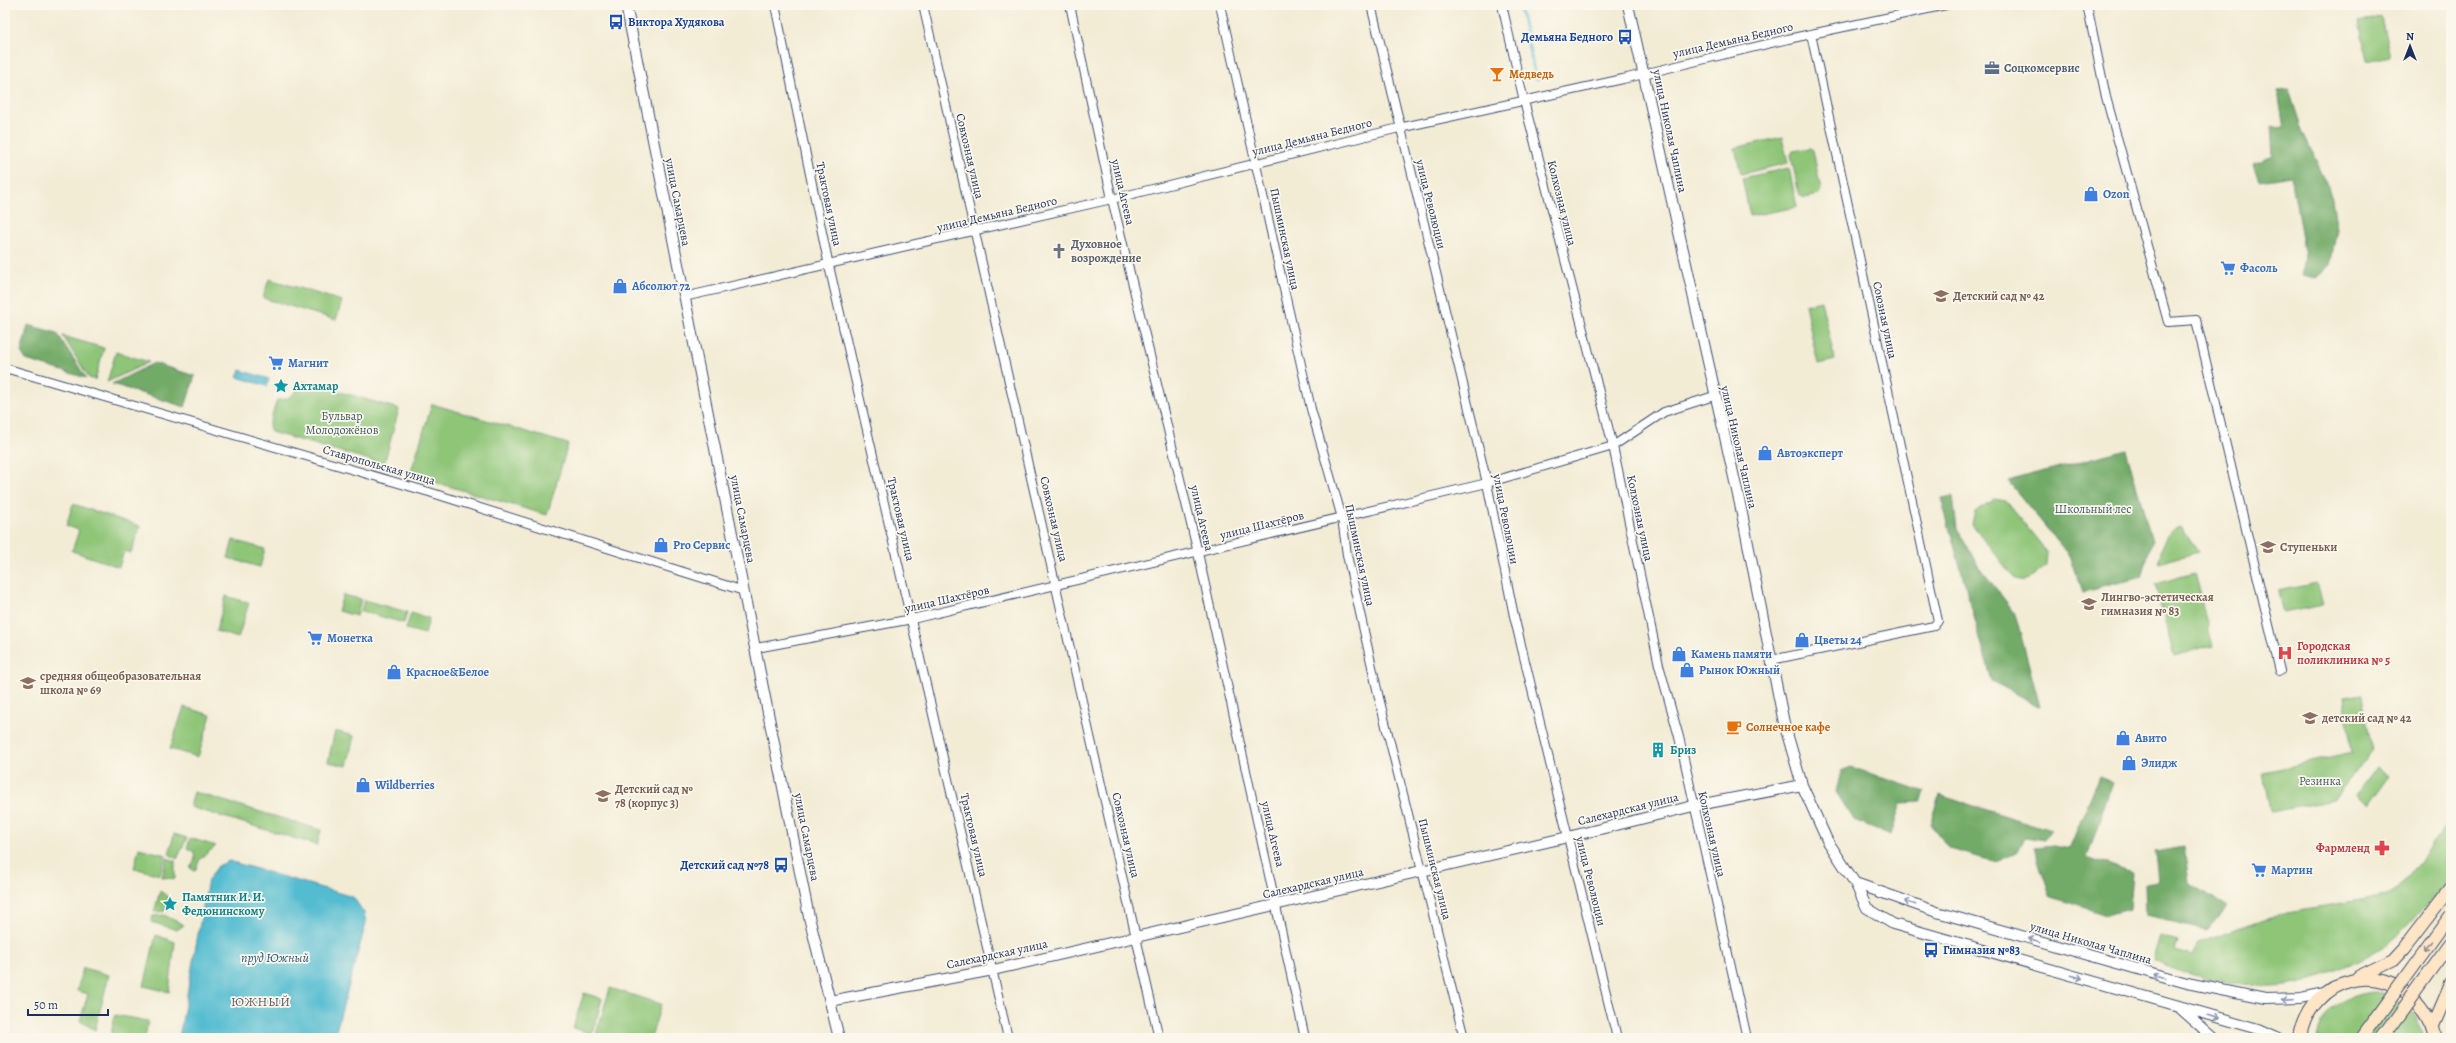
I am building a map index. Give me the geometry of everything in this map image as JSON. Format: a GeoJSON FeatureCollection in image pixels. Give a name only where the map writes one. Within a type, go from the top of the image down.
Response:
{"type":"FeatureCollection","features":[{"type":"Feature","properties":{"kind":"main road"},"geometry":{"type":"LineString","coordinates":[[2300,1038],[2307,1014],[2325,993],[2344,982],[2381,967],[2393,960],[2451,887]]}},
{"type":"Feature","properties":{"kind":"main road"},"geometry":{"type":"LineString","coordinates":[[2362,1038],[2451,915]]}},
{"type":"Feature","properties":{"kind":"main road"},"geometry":{"type":"LineString","coordinates":[[2382,1038],[2451,943]]}},
{"type":"Feature","properties":{"kind":"main road"},"geometry":{"type":"LineString","coordinates":[[2344,982],[2370,979],[2396,985],[2417,1002],[2435,1034]]}},
{"type":"Feature","properties":{"kind":"main road"},"geometry":{"type":"LineString","coordinates":[[2435,1034],[2451,984]]}},
{"type":"Feature","properties":{"kind":"street","name":"улица Самарцева"},"geometry":{"type":"LineString","coordinates":[[626,5],[809,917],[839,1038]]}},
{"type":"Feature","properties":{"kind":"street","name":"Трактовая улица"},"geometry":{"type":"LineString","coordinates":[[776,5],[829,266],[1008,1038]]}},
{"type":"Feature","properties":{"kind":"street","name":"Совхозная улица"},"geometry":{"type":"LineString","coordinates":[[923,5],[1057,586],[1159,1038]]}},
{"type":"Feature","properties":{"kind":"street","name":"улица Агеева"},"geometry":{"type":"LineString","coordinates":[[1070,5],[1112,199],[1198,553],[1305,1038]]}},
{"type":"Feature","properties":{"kind":"street","name":"Пышминская улица"},"geometry":{"type":"LineString","coordinates":[[1220,5],[1310,409],[1342,518],[1347,555],[1376,683],[1464,1038]]}},
{"type":"Feature","properties":{"kind":"street","name":"улица Революции"},"geometry":{"type":"LineString","coordinates":[[1371,5],[1487,483],[1514,616],[1617,1038]]}},
{"type":"Feature","properties":{"kind":"street","name":"Колхозная улица"},"geometry":{"type":"LineString","coordinates":[[1502,5],[1524,101],[1613,446],[1659,665],[1679,737],[1693,806],[1747,1038]]}},
{"type":"Feature","properties":{"kind":"street","name":"улица Николая Чаплина"},"geometry":{"type":"LineString","coordinates":[[1628,5],[1714,396],[1740,504],[1784,723],[1802,785],[1827,840],[1855,883],[1867,908],[1893,924],[2259,1029],[2279,1038]]}},
{"type":"Feature","properties":{"kind":"street","name":"улица Демьяна Бедного"},"geometry":{"type":"LineString","coordinates":[[684,297],[829,266],[1112,199],[1400,128],[1644,74],[1811,34],[1946,5]]}},
{"type":"Feature","properties":{"kind":"street"},"geometry":{"type":"LineString","coordinates":[[2087,5],[2106,97],[2168,322],[2196,320],[2280,672]]}},
{"type":"Feature","properties":{"kind":"street","name":"Союзная улица"},"geometry":{"type":"LineString","coordinates":[[1771,660],[1934,626],[1938,621],[1811,34]]}},
{"type":"Feature","properties":{"kind":"street","name":"Ставропольская улица"},"geometry":{"type":"LineString","coordinates":[[5,368],[428,492],[744,591]]}},
{"type":"Feature","properties":{"kind":"street","name":"улица Шахтёров"},"geometry":{"type":"LineString","coordinates":[[756,648],[912,620],[1487,483],[1613,446],[1664,412],[1714,396]]}},
{"type":"Feature","properties":{"kind":"street","name":"Салехардская улица"},"geometry":{"type":"LineString","coordinates":[[830,1002],[993,970],[1136,936],[1276,906],[1693,806],[1802,785]]}},
{"type":"Feature","properties":{"kind":"street","name":"улица Николая Чаплина"},"geometry":{"type":"LineString","coordinates":[[1855,883],[1937,912],[2186,983],[2265,999],[2300,998],[2325,993]]}},
{"type":"Feature","properties":{"kind":"street"},"geometry":{"type":"LineString","coordinates":[[2177,1006],[2214,1038]]}},
{"type":"Feature","properties":{"kind":"green space"},"geometry":{"type":"Polygon","coordinates":[[[2381,17],[2390,56],[2367,61],[2359,22],[2381,17]]]}},
{"type":"Feature","properties":{"kind":"green space"},"geometry":{"type":"Polygon","coordinates":[[[2289,90],[2302,130],[2331,193],[2337,229],[2330,266],[2316,278],[2302,275],[2305,256],[2291,176],[2259,181],[2253,164],[2273,156],[2271,126],[2284,129],[2278,91],[2289,90]]]}},
{"type":"Feature","properties":{"kind":"green space"},"geometry":{"type":"Polygon","coordinates":[[[1782,137],[1788,163],[1741,174],[1735,148],[1782,137]]]}},
{"type":"Feature","properties":{"kind":"green space"},"geometry":{"type":"Polygon","coordinates":[[[1810,148],[1813,150],[1821,190],[1818,195],[1805,198],[1799,195],[1791,155],[1793,151],[1810,148]]]}},
{"type":"Feature","properties":{"kind":"green space"},"geometry":{"type":"Polygon","coordinates":[[[1789,168],[1797,207],[1750,216],[1742,178],[1789,168]]]}},
{"type":"Feature","properties":{"kind":"green space"},"geometry":{"type":"Polygon","coordinates":[[[269,279],[342,301],[336,320],[263,298],[269,279]]]}},
{"type":"Feature","properties":{"kind":"green space"},"geometry":{"type":"Polygon","coordinates":[[[1821,301],[1835,360],[1818,364],[1805,305],[1821,301]]]}},
{"type":"Feature","properties":{"kind":"green space"},"geometry":{"type":"Polygon","coordinates":[[[28,325],[57,333],[86,378],[26,360],[21,352],[28,325]]]}},
{"type":"Feature","properties":{"kind":"green space"},"geometry":{"type":"Polygon","coordinates":[[[63,336],[104,348],[95,380],[89,378],[63,336]]]}},
{"type":"Feature","properties":{"kind":"green space"},"geometry":{"type":"Polygon","coordinates":[[[116,352],[149,362],[107,382],[116,352]]]}},
{"type":"Feature","properties":{"kind":"green space"},"geometry":{"type":"Polygon","coordinates":[[[154,363],[195,376],[185,407],[112,384],[154,363]]]}},
{"type":"Feature","properties":{"kind":"green space","name":"Бульвар Молодожёнов"},"geometry":{"type":"Polygon","coordinates":[[[303,381],[399,409],[384,464],[271,432],[269,425],[277,400],[286,399],[292,395],[303,381]]]}},
{"type":"Feature","properties":{"kind":"green space"},"geometry":{"type":"Polygon","coordinates":[[[432,404],[568,444],[547,515],[410,475],[432,404]]]}},
{"type":"Feature","properties":{"kind":"green space","name":"Школьный лес"},"geometry":{"type":"Polygon","coordinates":[[[2126,449],[2152,541],[2142,577],[2083,592],[2071,558],[2008,481],[2126,449]]]}},
{"type":"Feature","properties":{"kind":"green space"},"geometry":{"type":"Polygon","coordinates":[[[1953,496],[1957,529],[1977,564],[2015,613],[2040,707],[1992,681],[1941,498],[1953,496]]]}},
{"type":"Feature","properties":{"kind":"green space"},"geometry":{"type":"Polygon","coordinates":[[[1994,499],[2006,501],[2047,552],[2046,566],[2031,578],[2019,580],[2014,578],[1972,524],[1975,512],[1994,499]]]}},
{"type":"Feature","properties":{"kind":"green space"},"geometry":{"type":"Polygon","coordinates":[[[73,504],[140,526],[131,553],[124,551],[119,567],[72,551],[79,530],[66,526],[73,504]]]}},
{"type":"Feature","properties":{"kind":"green space"},"geometry":{"type":"Polygon","coordinates":[[[2181,527],[2199,552],[2158,563],[2167,536],[2175,529],[2181,527]]]}},
{"type":"Feature","properties":{"kind":"green space"},"geometry":{"type":"Polygon","coordinates":[[[233,540],[265,549],[260,567],[228,558],[233,540]]]}},
{"type":"Feature","properties":{"kind":"green space"},"geometry":{"type":"Polygon","coordinates":[[[2194,573],[2213,646],[2174,656],[2155,584],[2194,573]]]}},
{"type":"Feature","properties":{"kind":"green space"},"geometry":{"type":"Polygon","coordinates":[[[2317,583],[2323,605],[2283,613],[2278,591],[2317,583]]]}},
{"type":"Feature","properties":{"kind":"green space"},"geometry":{"type":"Polygon","coordinates":[[[343,595],[361,599],[357,616],[338,611],[343,595]]]}},
{"type":"Feature","properties":{"kind":"green space"},"geometry":{"type":"Polygon","coordinates":[[[226,596],[249,603],[238,638],[216,631],[226,596]]]}},
{"type":"Feature","properties":{"kind":"green space"},"geometry":{"type":"Polygon","coordinates":[[[364,600],[407,612],[404,623],[361,611],[364,600]]]}},
{"type":"Feature","properties":{"kind":"green space"},"geometry":{"type":"Polygon","coordinates":[[[411,613],[429,618],[425,634],[406,629],[411,613]]]}},
{"type":"Feature","properties":{"kind":"green space","name":"Резинка"},"geometry":{"type":"Polygon","coordinates":[[[2362,694],[2372,751],[2333,800],[2271,812],[2264,772],[2352,753],[2344,697],[2362,694]]]}},
{"type":"Feature","properties":{"kind":"green space"},"geometry":{"type":"Polygon","coordinates":[[[184,707],[211,715],[198,757],[170,749],[184,707]]]}},
{"type":"Feature","properties":{"kind":"green space"},"geometry":{"type":"Polygon","coordinates":[[[335,731],[354,736],[347,766],[328,762],[335,731]]]}},
{"type":"Feature","properties":{"kind":"green space"},"geometry":{"type":"Polygon","coordinates":[[[1851,767],[1925,792],[1921,802],[1901,803],[1891,835],[1854,820],[1836,792],[1841,771],[1851,767]]]}},
{"type":"Feature","properties":{"kind":"green space"},"geometry":{"type":"Polygon","coordinates":[[[2377,767],[2389,776],[2368,805],[2356,796],[2377,767]]]}},
{"type":"Feature","properties":{"kind":"green space"},"geometry":{"type":"Polygon","coordinates":[[[2099,777],[2112,783],[2087,857],[2133,873],[2130,909],[2106,915],[2050,896],[2034,848],[2053,846],[2069,849],[2099,777]]]}},
{"type":"Feature","properties":{"kind":"green space"},"geometry":{"type":"Polygon","coordinates":[[[194,792],[321,830],[317,845],[190,807],[194,792]]]}},
{"type":"Feature","properties":{"kind":"green space"},"geometry":{"type":"Polygon","coordinates":[[[1939,795],[2051,830],[2044,840],[2024,837],[2016,853],[1996,862],[1950,849],[1930,824],[1939,795]]]}},
{"type":"Feature","properties":{"kind":"green space"},"geometry":{"type":"Polygon","coordinates":[[[2446,826],[2451,830],[2451,858],[2448,863],[2451,865],[2448,879],[2444,885],[2428,904],[2392,940],[2355,962],[2331,972],[2296,983],[2286,985],[2253,986],[2201,977],[2153,960],[2160,936],[2178,941],[2175,950],[2193,955],[2199,943],[2287,912],[2386,896],[2399,888],[2446,826]]]}},
{"type":"Feature","properties":{"kind":"green space"},"geometry":{"type":"Polygon","coordinates":[[[174,834],[187,838],[177,859],[169,854],[174,834]]]}},
{"type":"Feature","properties":{"kind":"green space"},"geometry":{"type":"Polygon","coordinates":[[[190,838],[216,846],[200,859],[195,871],[190,868],[195,859],[194,852],[187,848],[190,838]]]}},
{"type":"Feature","properties":{"kind":"green space"},"geometry":{"type":"Polygon","coordinates":[[[2184,847],[2189,882],[2227,907],[2207,930],[2146,916],[2145,883],[2158,881],[2155,852],[2184,847]]]}},
{"type":"Feature","properties":{"kind":"green space"},"geometry":{"type":"Polygon","coordinates":[[[139,848],[166,855],[160,875],[134,868],[139,848]]]}},
{"type":"Feature","properties":{"kind":"green space"},"geometry":{"type":"Polygon","coordinates":[[[167,858],[175,861],[175,879],[162,877],[167,858]]]}},
{"type":"Feature","properties":{"kind":"green space"},"geometry":{"type":"Polygon","coordinates":[[[160,891],[170,898],[167,911],[154,912],[160,891]]]}},
{"type":"Feature","properties":{"kind":"green space"},"geometry":{"type":"Polygon","coordinates":[[[164,915],[184,925],[177,930],[151,922],[153,916],[164,915]]]}},
{"type":"Feature","properties":{"kind":"green space"},"geometry":{"type":"Polygon","coordinates":[[[156,935],[175,942],[169,992],[144,986],[156,935]]]}},
{"type":"Feature","properties":{"kind":"green space"},"geometry":{"type":"Polygon","coordinates":[[[83,968],[109,975],[95,1030],[80,1021],[88,994],[77,991],[83,968]]]}},
{"type":"Feature","properties":{"kind":"green space"},"geometry":{"type":"Polygon","coordinates":[[[610,988],[661,1004],[651,1038],[595,1038],[610,988]]]}},
{"type":"Feature","properties":{"kind":"green space"},"geometry":{"type":"Polygon","coordinates":[[[2374,992],[2392,998],[2406,1007],[2417,1020],[2424,1038],[2317,1038],[2319,1028],[2324,1019],[2337,1005],[2354,996],[2374,992]]]}},
{"type":"Feature","properties":{"kind":"green space"},"geometry":{"type":"Polygon","coordinates":[[[584,993],[602,999],[592,1034],[573,1028],[584,993]]]}},
{"type":"Feature","properties":{"kind":"green space"},"geometry":{"type":"Polygon","coordinates":[[[115,1015],[148,1021],[145,1038],[110,1038],[115,1015]]]}},
{"type":"Feature","properties":{"kind":"water"},"geometry":{"type":"Polygon","coordinates":[[[240,370],[269,379],[267,386],[237,377],[240,370]]]}},
{"type":"Feature","properties":{"kind":"water","name":"пруд Южный"},"geometry":{"type":"Polygon","coordinates":[[[229,861],[353,897],[364,913],[366,923],[334,1038],[179,1038],[208,880],[218,866],[229,861]]]}},
{"type":"Feature","properties":{"kind":"waterway"},"geometry":{"type":"LineString","coordinates":[[1519,5],[1536,79],[1552,75]]}},
{"type":"Feature","properties":{"kind":"place","name":"Виктора Худякова"},"geometry":{"type":"Point","coordinates":[616,22]}},
{"type":"Feature","properties":{"kind":"place","name":"Демьяна Бедного"},"geometry":{"type":"Point","coordinates":[1625,37]}},
{"type":"Feature","properties":{"kind":"place","name":"Соцкомсервис"},"geometry":{"type":"Point","coordinates":[1992,68]}},
{"type":"Feature","properties":{"kind":"place","name":"Медведь"},"geometry":{"type":"Point","coordinates":[1497,74]}},
{"type":"Feature","properties":{"kind":"place","name":"Ozon"},"geometry":{"type":"Point","coordinates":[2091,194]}},
{"type":"Feature","properties":{"kind":"place","name":"Духовное возрождение"},"geometry":{"type":"Point","coordinates":[1059,251]}},
{"type":"Feature","properties":{"kind":"place","name":"Фасоль"},"geometry":{"type":"Point","coordinates":[2228,268]}},
{"type":"Feature","properties":{"kind":"place","name":"Абсолют 72"},"geometry":{"type":"Point","coordinates":[620,286]}},
{"type":"Feature","properties":{"kind":"place","name":"Детский сад № 42"},"geometry":{"type":"Point","coordinates":[1941,296]}},
{"type":"Feature","properties":{"kind":"place","name":"Магнит"},"geometry":{"type":"Point","coordinates":[276,363]}},
{"type":"Feature","properties":{"kind":"place","name":"Ахтамар"},"geometry":{"type":"Point","coordinates":[281,386]}},
{"type":"Feature","properties":{"kind":"place","name":"Автоэксперт"},"geometry":{"type":"Point","coordinates":[1765,453]}},
{"type":"Feature","properties":{"kind":"place","name":"Pro Сервис"},"geometry":{"type":"Point","coordinates":[661,545]}},
{"type":"Feature","properties":{"kind":"place","name":"Ступеньки"},"geometry":{"type":"Point","coordinates":[2268,547]}},
{"type":"Feature","properties":{"kind":"place","name":"Лингво-эстетическая гимназия № 83"},"geometry":{"type":"Point","coordinates":[2089,604]}},
{"type":"Feature","properties":{"kind":"place","name":"Монетка"},"geometry":{"type":"Point","coordinates":[315,638]}},
{"type":"Feature","properties":{"kind":"place","name":"Цветы 24"},"geometry":{"type":"Point","coordinates":[1802,640]}},
{"type":"Feature","properties":{"kind":"place","name":"Городская поликлиника № 5"},"geometry":{"type":"Point","coordinates":[2285,653]}},
{"type":"Feature","properties":{"kind":"place","name":"Камень памяти"},"geometry":{"type":"Point","coordinates":[1679,654]}},
{"type":"Feature","properties":{"kind":"place","name":"Рынок Южный"},"geometry":{"type":"Point","coordinates":[1687,670]}},
{"type":"Feature","properties":{"kind":"place","name":"Красное&Белое"},"geometry":{"type":"Point","coordinates":[394,672]}},
{"type":"Feature","properties":{"kind":"place","name":"средняя общеобразовательная школа № 69"},"geometry":{"type":"Point","coordinates":[28,683]}},
{"type":"Feature","properties":{"kind":"place","name":"детский сад № 42"},"geometry":{"type":"Point","coordinates":[2310,718]}},
{"type":"Feature","properties":{"kind":"place","name":"Солнечное кафе"},"geometry":{"type":"Point","coordinates":[1734,727]}},
{"type":"Feature","properties":{"kind":"place","name":"Авито"},"geometry":{"type":"Point","coordinates":[2123,738]}},
{"type":"Feature","properties":{"kind":"place","name":"Бриз"},"geometry":{"type":"Point","coordinates":[1658,750]}},
{"type":"Feature","properties":{"kind":"place","name":"Элидж"},"geometry":{"type":"Point","coordinates":[2129,763]}},
{"type":"Feature","properties":{"kind":"place","name":"Wildberries"},"geometry":{"type":"Point","coordinates":[363,785]}},
{"type":"Feature","properties":{"kind":"place","name":"Детский сад № 78 (корпус 3)"},"geometry":{"type":"Point","coordinates":[603,796]}},
{"type":"Feature","properties":{"kind":"place","name":"Фармленд"},"geometry":{"type":"Point","coordinates":[2382,848]}},
{"type":"Feature","properties":{"kind":"place","name":"Детский сад №78"},"geometry":{"type":"Point","coordinates":[781,865]}},
{"type":"Feature","properties":{"kind":"place","name":"Мартин"},"geometry":{"type":"Point","coordinates":[2259,870]}},
{"type":"Feature","properties":{"kind":"place","name":"Памятник И. И. Федюнинскому"},"geometry":{"type":"Point","coordinates":[170,904]}},
{"type":"Feature","properties":{"kind":"place","name":"Гимназия №83"},"geometry":{"type":"Point","coordinates":[1931,950]}},
{"type":"Feature","properties":{"kind":"district","name":"ЮЖНЫЙ"},"geometry":{"type":"Point","coordinates":[261,1001]}}]}
